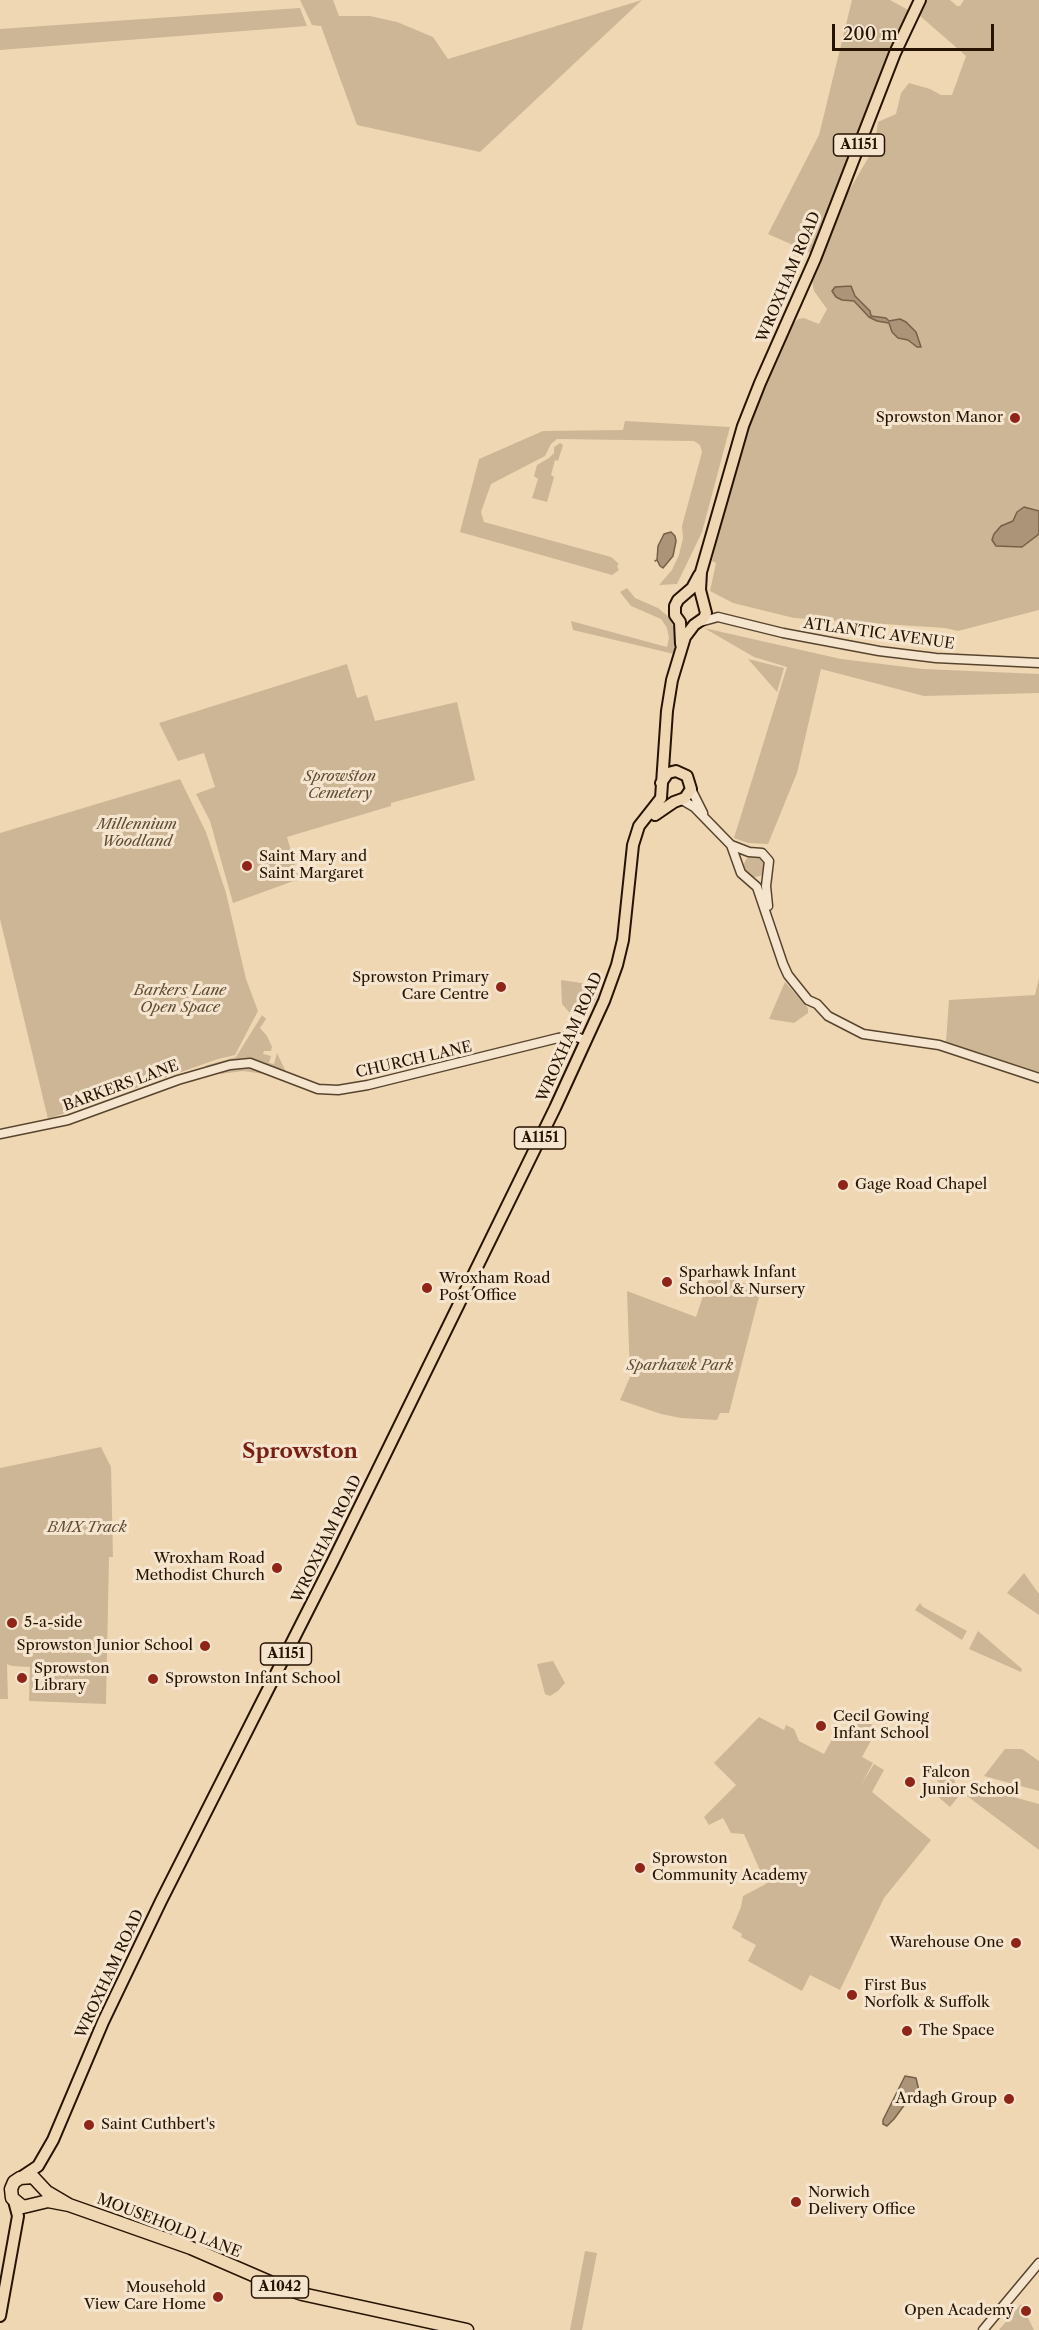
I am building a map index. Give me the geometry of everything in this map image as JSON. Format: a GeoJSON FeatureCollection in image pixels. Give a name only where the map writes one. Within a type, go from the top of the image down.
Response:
{"type":"FeatureCollection","features":[{"type":"Feature","properties":{"kind":"highway","name":"MOUSEHOLD LANE"},"geometry":{"type":"LineString","coordinates":[[19,2179],[33,2177],[52,2196],[69,2205],[191,2248],[261,2279],[302,2294],[467,2330]]}},
{"type":"Feature","properties":{"kind":"highway"},"geometry":{"type":"LineString","coordinates":[[0,2184],[19,2179]]}},
{"type":"Feature","properties":{"kind":"highway"},"geometry":{"type":"LineString","coordinates":[[13,2200],[11,2189],[19,2179]]}},
{"type":"Feature","properties":{"kind":"highway"},"geometry":{"type":"LineString","coordinates":[[35,2205],[42,2197],[42,2186]]}},
{"type":"Feature","properties":{"kind":"highway","name":"MOUSEHOLD LANE"},"geometry":{"type":"LineString","coordinates":[[0,2191],[23,2207],[48,2201],[69,2205]]}},
{"type":"Feature","properties":{"kind":"main road","name":"WROXHAM ROAD"},"geometry":{"type":"LineString","coordinates":[[681,645],[706,613],[699,584],[701,572],[750,406],[815,259],[895,53],[920,0]]}},
{"type":"Feature","properties":{"kind":"main road","name":"WROXHAM ROAD"},"geometry":{"type":"LineString","coordinates":[[42,2186],[44,2160],[103,2022],[161,1901],[330,1568],[555,1108],[604,1001],[621,948],[627,919],[632,852],[636,836],[639,826],[661,798],[670,691],[681,645],[680,622],[675,615],[675,606],[692,588],[701,572]]}},
{"type":"Feature","properties":{"kind":"main road"},"geometry":{"type":"LineString","coordinates":[[684,596],[695,595],[703,600]]}},
{"type":"Feature","properties":{"kind":"main road"},"geometry":{"type":"LineString","coordinates":[[680,622],[688,626],[697,624]]}},
{"type":"Feature","properties":{"kind":"main road","name":"WROXHAM ROAD"},"geometry":{"type":"LineString","coordinates":[[666,742],[676,771]]}},
{"type":"Feature","properties":{"kind":"main road","name":"WROXHAM ROAD"},"geometry":{"type":"LineString","coordinates":[[661,787],[668,773],[676,771],[687,776],[691,789]]}},
{"type":"Feature","properties":{"kind":"main road"},"geometry":{"type":"LineString","coordinates":[[661,787],[667,799],[678,801]]}},
{"type":"Feature","properties":{"kind":"main road"},"geometry":{"type":"LineString","coordinates":[[636,836],[656,814],[689,794],[691,789]]}},
{"type":"Feature","properties":{"kind":"main road","name":"WROXHAM ROAD"},"geometry":{"type":"LineString","coordinates":[[19,2179],[38,2166],[50,2145]]}},
{"type":"Feature","properties":{"kind":"main road"},"geometry":{"type":"LineString","coordinates":[[0,2316],[18,2216],[13,2200]]}},
{"type":"Feature","properties":{"kind":"main road"},"geometry":{"type":"LineString","coordinates":[[15,2241],[22,2217],[35,2205]]}},
{"type":"Feature","properties":{"kind":"street"},"geometry":{"type":"LineString","coordinates":[[703,600],[718,617]]}},
{"type":"Feature","properties":{"kind":"street","name":"ATLANTIC AVENUE"},"geometry":{"type":"LineString","coordinates":[[697,624],[718,617],[783,633],[879,651],[936,658],[1039,663]]}},
{"type":"Feature","properties":{"kind":"street"},"geometry":{"type":"LineString","coordinates":[[691,789],[707,820]]}},
{"type":"Feature","properties":{"kind":"street"},"geometry":{"type":"LineString","coordinates":[[678,801],[694,807],[731,845],[741,873],[757,887],[783,964],[795,985],[808,1000],[817,1004],[835,1020],[863,1034],[939,1045],[1039,1078]]}},
{"type":"Feature","properties":{"kind":"street"},"geometry":{"type":"LineString","coordinates":[[731,845],[766,856],[770,866],[766,886],[768,923]]}},
{"type":"Feature","properties":{"kind":"street"},"geometry":{"type":"LineString","coordinates":[[740,866],[741,860],[749,852]]}},
{"type":"Feature","properties":{"kind":"street"},"geometry":{"type":"LineString","coordinates":[[752,881],[761,880],[769,872]]}},
{"type":"Feature","properties":{"kind":"street","name":"CHURCH LANE"},"geometry":{"type":"LineString","coordinates":[[250,1063],[318,1089],[338,1090],[368,1085],[558,1038],[574,1036],[585,1040]]}},
{"type":"Feature","properties":{"kind":"street","name":"BARKERS LANE"},"geometry":{"type":"LineString","coordinates":[[0,1134],[68,1120],[218,1067],[250,1063]]}},
{"type":"Feature","properties":{"kind":"street"},"geometry":{"type":"LineString","coordinates":[[983,2330],[1039,2263]]}},
{"type":"Feature","properties":{"kind":"green space"},"geometry":{"type":"Polygon","coordinates":[[[300,0],[333,0],[339,16],[370,16],[397,22],[433,37],[448,59],[642,0],[480,152],[357,125],[321,26],[312,25],[300,0]]]}},
{"type":"Feature","properties":{"kind":"green space"},"geometry":{"type":"Polygon","coordinates":[[[852,0],[890,0],[910,11],[884,66],[811,253],[768,234],[819,135],[852,0]]]}},
{"type":"Feature","properties":{"kind":"green space"},"geometry":{"type":"Polygon","coordinates":[[[926,0],[950,0],[960,6],[964,0],[1039,0],[1039,610],[958,631],[945,628],[794,618],[733,603],[710,591],[716,563],[712,561],[719,533],[750,422],[793,324],[798,319],[804,318],[819,324],[827,309],[814,291],[811,276],[840,206],[874,148],[878,122],[896,114],[901,93],[909,83],[941,95],[952,95],[966,56],[919,15],[926,0]]]}},
{"type":"Feature","properties":{"kind":"green space"},"geometry":{"type":"Polygon","coordinates":[[[300,8],[307,26],[0,50],[0,29],[300,8]]]}},
{"type":"Feature","properties":{"kind":"green space"},"geometry":{"type":"Polygon","coordinates":[[[625,421],[730,427],[702,532],[677,584],[659,585],[672,570],[679,555],[683,538],[682,526],[702,452],[700,445],[694,441],[557,439],[551,444],[545,456],[491,484],[481,512],[484,522],[611,557],[619,564],[617,566],[619,570],[612,575],[460,532],[479,459],[543,431],[623,430],[625,421]]]}},
{"type":"Feature","properties":{"kind":"green space"},"geometry":{"type":"Polygon","coordinates":[[[560,443],[563,445],[558,461],[555,460],[551,475],[554,477],[547,502],[532,498],[538,479],[534,476],[537,465],[549,458],[554,453],[554,447],[560,443]]]}},
{"type":"Feature","properties":{"kind":"green space"},"geometry":{"type":"Polygon","coordinates":[[[627,588],[635,598],[658,608],[670,618],[675,631],[674,654],[573,630],[571,621],[667,647],[669,638],[667,628],[661,619],[631,606],[620,592],[627,588]]]}},
{"type":"Feature","properties":{"kind":"green space"},"geometry":{"type":"Polygon","coordinates":[[[704,628],[841,659],[923,669],[1039,674],[1039,693],[924,696],[821,669],[797,773],[768,844],[748,843],[734,838],[787,667],[754,657],[704,628]]]}},
{"type":"Feature","properties":{"kind":"green space"},"geometry":{"type":"Polygon","coordinates":[[[748,659],[784,668],[777,692],[748,659]]]}},
{"type":"Feature","properties":{"kind":"green space","name":"Sprowston Cemetery"},"geometry":{"type":"Polygon","coordinates":[[[347,664],[357,698],[367,695],[375,721],[457,702],[475,780],[391,803],[391,806],[287,837],[299,879],[233,903],[210,821],[196,794],[215,787],[204,753],[178,761],[159,723],[347,664]]]}},
{"type":"Feature","properties":{"kind":"green space"},"geometry":{"type":"Polygon","coordinates":[[[180,779],[206,832],[226,893],[246,979],[258,1011],[235,1055],[48,1119],[0,919],[0,833],[180,779]]]}},
{"type":"Feature","properties":{"kind":"green space"},"geometry":{"type":"Polygon","coordinates":[[[755,855],[763,858],[766,866],[763,874],[755,877],[747,874],[744,866],[747,858],[755,855]]]}},
{"type":"Feature","properties":{"kind":"green space"},"geometry":{"type":"Polygon","coordinates":[[[1039,978],[1039,1073],[946,1042],[949,1000],[1035,995],[1039,978]]]}},
{"type":"Feature","properties":{"kind":"green space"},"geometry":{"type":"Polygon","coordinates":[[[561,980],[588,984],[598,994],[588,1014],[569,1012],[562,1004],[561,980]]]}},
{"type":"Feature","properties":{"kind":"green space"},"geometry":{"type":"Polygon","coordinates":[[[785,982],[808,1008],[808,1013],[794,1023],[769,1019],[785,982]]]}},
{"type":"Feature","properties":{"kind":"green space"},"geometry":{"type":"Polygon","coordinates":[[[262,1015],[266,1019],[260,1028],[272,1047],[271,1051],[264,1051],[263,1054],[271,1056],[269,1063],[274,1064],[277,1053],[286,1072],[283,1080],[271,1075],[243,1071],[220,1074],[228,1069],[204,1066],[236,1057],[262,1015]]]}},
{"type":"Feature","properties":{"kind":"green space","name":"Sparhawk Park"},"geometry":{"type":"Polygon","coordinates":[[[711,1272],[761,1289],[729,1413],[720,1413],[717,1420],[681,1418],[661,1414],[620,1400],[630,1377],[627,1291],[696,1317],[711,1272]]]}},
{"type":"Feature","properties":{"kind":"green space","name":"BMX Track"},"geometry":{"type":"Polygon","coordinates":[[[101,1447],[111,1467],[113,1557],[109,1557],[106,1704],[29,1701],[30,1667],[7,1664],[8,1699],[0,1699],[0,1468],[101,1447]]]}},
{"type":"Feature","properties":{"kind":"green space"},"geometry":{"type":"Polygon","coordinates":[[[1024,1573],[1039,1594],[1039,1615],[1007,1593],[1024,1573]]]}},
{"type":"Feature","properties":{"kind":"green space"},"geometry":{"type":"Polygon","coordinates":[[[920,1603],[923,1607],[967,1631],[962,1640],[915,1610],[920,1603]]]}},
{"type":"Feature","properties":{"kind":"green space"},"geometry":{"type":"Polygon","coordinates":[[[978,1631],[1022,1669],[1021,1672],[969,1649],[978,1631]]]}},
{"type":"Feature","properties":{"kind":"green space"},"geometry":{"type":"Polygon","coordinates":[[[553,1661],[565,1683],[550,1696],[545,1694],[537,1664],[553,1661]]]}},
{"type":"Feature","properties":{"kind":"green space"},"geometry":{"type":"Polygon","coordinates":[[[759,1717],[784,1730],[786,1725],[794,1729],[799,1741],[824,1754],[836,1732],[841,1731],[849,1736],[859,1717],[878,1728],[862,1757],[873,1763],[861,1785],[874,1764],[884,1770],[872,1792],[931,1840],[884,1898],[840,1990],[810,1975],[802,1991],[748,1961],[756,1945],[741,1937],[742,1934],[732,1928],[743,1896],[766,1884],[744,1834],[731,1833],[723,1818],[709,1825],[704,1817],[736,1785],[714,1763],[759,1717]]]}},
{"type":"Feature","properties":{"kind":"green space"},"geometry":{"type":"Polygon","coordinates":[[[1005,1749],[1022,1749],[1039,1761],[1039,1791],[984,1776],[1005,1749]]]}},
{"type":"Feature","properties":{"kind":"green space"},"geometry":{"type":"Polygon","coordinates":[[[944,1767],[954,1777],[958,1797],[950,1807],[935,1794],[942,1786],[934,1777],[944,1767]]]}},
{"type":"Feature","properties":{"kind":"green space"},"geometry":{"type":"Polygon","coordinates":[[[977,1783],[992,1791],[1039,1804],[1039,1850],[967,1796],[977,1783]]]}},
{"type":"Feature","properties":{"kind":"green space"},"geometry":{"type":"Polygon","coordinates":[[[585,2251],[597,2253],[582,2330],[570,2330],[585,2251]]]}},
{"type":"Feature","properties":{"kind":"green space"},"geometry":{"type":"Polygon","coordinates":[[[1021,2304],[1034,2330],[999,2330],[1021,2304]]]}},
{"type":"Feature","properties":{"kind":"shaded area"},"geometry":{"type":"Polygon","coordinates":[[[851,286],[855,296],[870,311],[871,316],[886,318],[889,321],[900,319],[906,322],[916,332],[921,347],[898,338],[892,332],[889,323],[869,317],[854,301],[842,300],[832,291],[835,287],[851,286]]]}},
{"type":"Feature","properties":{"kind":"shaded area"},"geometry":{"type":"Polygon","coordinates":[[[1024,507],[1039,511],[1039,534],[1022,547],[996,546],[992,540],[994,534],[1001,526],[1013,521],[1017,512],[1024,507]]]}},
{"type":"Feature","properties":{"kind":"shaded area"},"geometry":{"type":"Polygon","coordinates":[[[671,532],[676,541],[673,556],[663,568],[657,560],[658,546],[664,534],[671,532]]]}},
{"type":"Feature","properties":{"kind":"shaded area"},"geometry":{"type":"Polygon","coordinates":[[[905,2076],[916,2078],[919,2091],[908,2100],[887,2126],[883,2124],[883,2120],[905,2076]]]}},
{"type":"Feature","properties":{"kind":"place","name":"Sprowston Manor"},"geometry":{"type":"Point","coordinates":[1015,418]}},
{"type":"Feature","properties":{"kind":"place","name":"Saint Mary and Saint Margaret"},"geometry":{"type":"Point","coordinates":[247,866]}},
{"type":"Feature","properties":{"kind":"place","name":"Sprowston Primary Care Centre"},"geometry":{"type":"Point","coordinates":[501,987]}},
{"type":"Feature","properties":{"kind":"place","name":"Gage Road Chapel"},"geometry":{"type":"Point","coordinates":[843,1185]}},
{"type":"Feature","properties":{"kind":"place","name":"Sparhawk Infant School & Nursery"},"geometry":{"type":"Point","coordinates":[667,1282]}},
{"type":"Feature","properties":{"kind":"place","name":"Wroxham Road Post Office"},"geometry":{"type":"Point","coordinates":[427,1288]}},
{"type":"Feature","properties":{"kind":"place","name":"Wroxham Road Methodist Church"},"geometry":{"type":"Point","coordinates":[277,1568]}},
{"type":"Feature","properties":{"kind":"place","name":"5-a-side"},"geometry":{"type":"Point","coordinates":[12,1623]}},
{"type":"Feature","properties":{"kind":"place","name":"Sprowston Junior School"},"geometry":{"type":"Point","coordinates":[205,1646]}},
{"type":"Feature","properties":{"kind":"place","name":"Sprowston Library"},"geometry":{"type":"Point","coordinates":[22,1678]}},
{"type":"Feature","properties":{"kind":"place","name":"Sprowston Infant School"},"geometry":{"type":"Point","coordinates":[153,1679]}},
{"type":"Feature","properties":{"kind":"place","name":"Cecil Gowing Infant School"},"geometry":{"type":"Point","coordinates":[821,1726]}},
{"type":"Feature","properties":{"kind":"place","name":"Falcon Junior School"},"geometry":{"type":"Point","coordinates":[910,1782]}},
{"type":"Feature","properties":{"kind":"place","name":"Sprowston Community Academy"},"geometry":{"type":"Point","coordinates":[640,1868]}},
{"type":"Feature","properties":{"kind":"place","name":"Warehouse One"},"geometry":{"type":"Point","coordinates":[1016,1943]}},
{"type":"Feature","properties":{"kind":"place","name":"First Bus Norfolk & Suffolk"},"geometry":{"type":"Point","coordinates":[852,1995]}},
{"type":"Feature","properties":{"kind":"place","name":"The Space"},"geometry":{"type":"Point","coordinates":[907,2031]}},
{"type":"Feature","properties":{"kind":"place","name":"Ardagh Group"},"geometry":{"type":"Point","coordinates":[1009,2099]}},
{"type":"Feature","properties":{"kind":"place","name":"Saint Cuthbert's"},"geometry":{"type":"Point","coordinates":[89,2125]}},
{"type":"Feature","properties":{"kind":"place","name":"Norwich Delivery Office"},"geometry":{"type":"Point","coordinates":[796,2202]}},
{"type":"Feature","properties":{"kind":"place","name":"Mousehold View Care Home"},"geometry":{"type":"Point","coordinates":[218,2297]}},
{"type":"Feature","properties":{"kind":"place","name":"Open Academy"},"geometry":{"type":"Point","coordinates":[1026,2311]}},
{"type":"Feature","properties":{"kind":"district","name":"Sprowston"},"geometry":{"type":"Point","coordinates":[300,1452]}},
{"type":"Feature","properties":{"kind":"park label","name":"Millennium Woodland"},"geometry":{"type":"Point","coordinates":[137,834]}},
{"type":"Feature","properties":{"kind":"park label","name":"Barkers Lane Open Space"},"geometry":{"type":"Point","coordinates":[180,1000]}}]}
